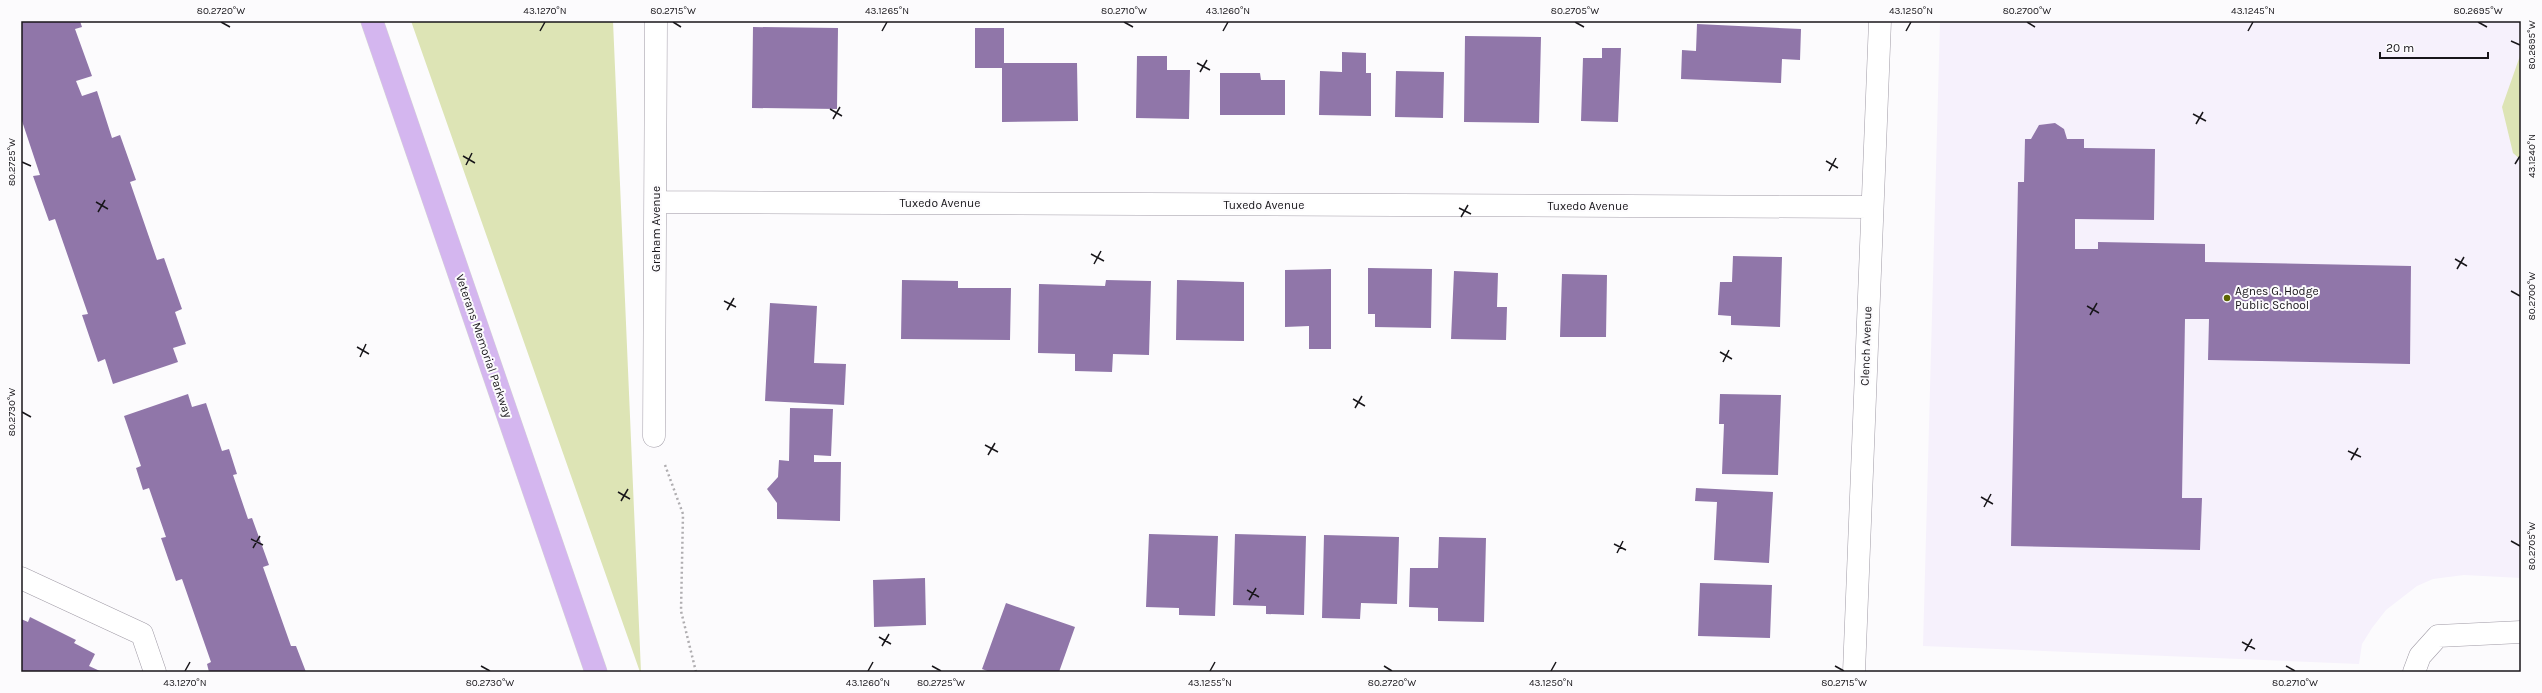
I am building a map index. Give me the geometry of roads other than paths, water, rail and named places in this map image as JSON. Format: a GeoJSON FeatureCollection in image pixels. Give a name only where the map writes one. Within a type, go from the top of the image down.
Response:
{"type":"FeatureCollection","features":[{"type":"Feature","properties":{"kind":"main road","name":"Veterans Memorial Parkway"},"geometry":{"type":"LineString","coordinates":[[372,21],[596,672]]}},
{"type":"Feature","properties":{"kind":"street","name":"Graham Avenue"},"geometry":{"type":"LineString","coordinates":[[654,436],[656,21]]}},
{"type":"Feature","properties":{"kind":"street","name":"Clench Avenue"},"geometry":{"type":"LineString","coordinates":[[1854,672],[1880,21]]}},
{"type":"Feature","properties":{"kind":"street","name":"Tuxedo Avenue"},"geometry":{"type":"LineString","coordinates":[[656,202],[1872,207]]}},
{"type":"Feature","properties":{"kind":"street"},"geometry":{"type":"LineString","coordinates":[[21,578],[142,634],[155,672]]}},
{"type":"Feature","properties":{"kind":"street"},"geometry":{"type":"LineString","coordinates":[[2417,664],[2438,636],[2521,632]]}},
{"type":"Feature","properties":{"kind":"place","name":"Agnes G. Hodge Public School"},"geometry":{"type":"Point","coordinates":[2227,298]}}]}
